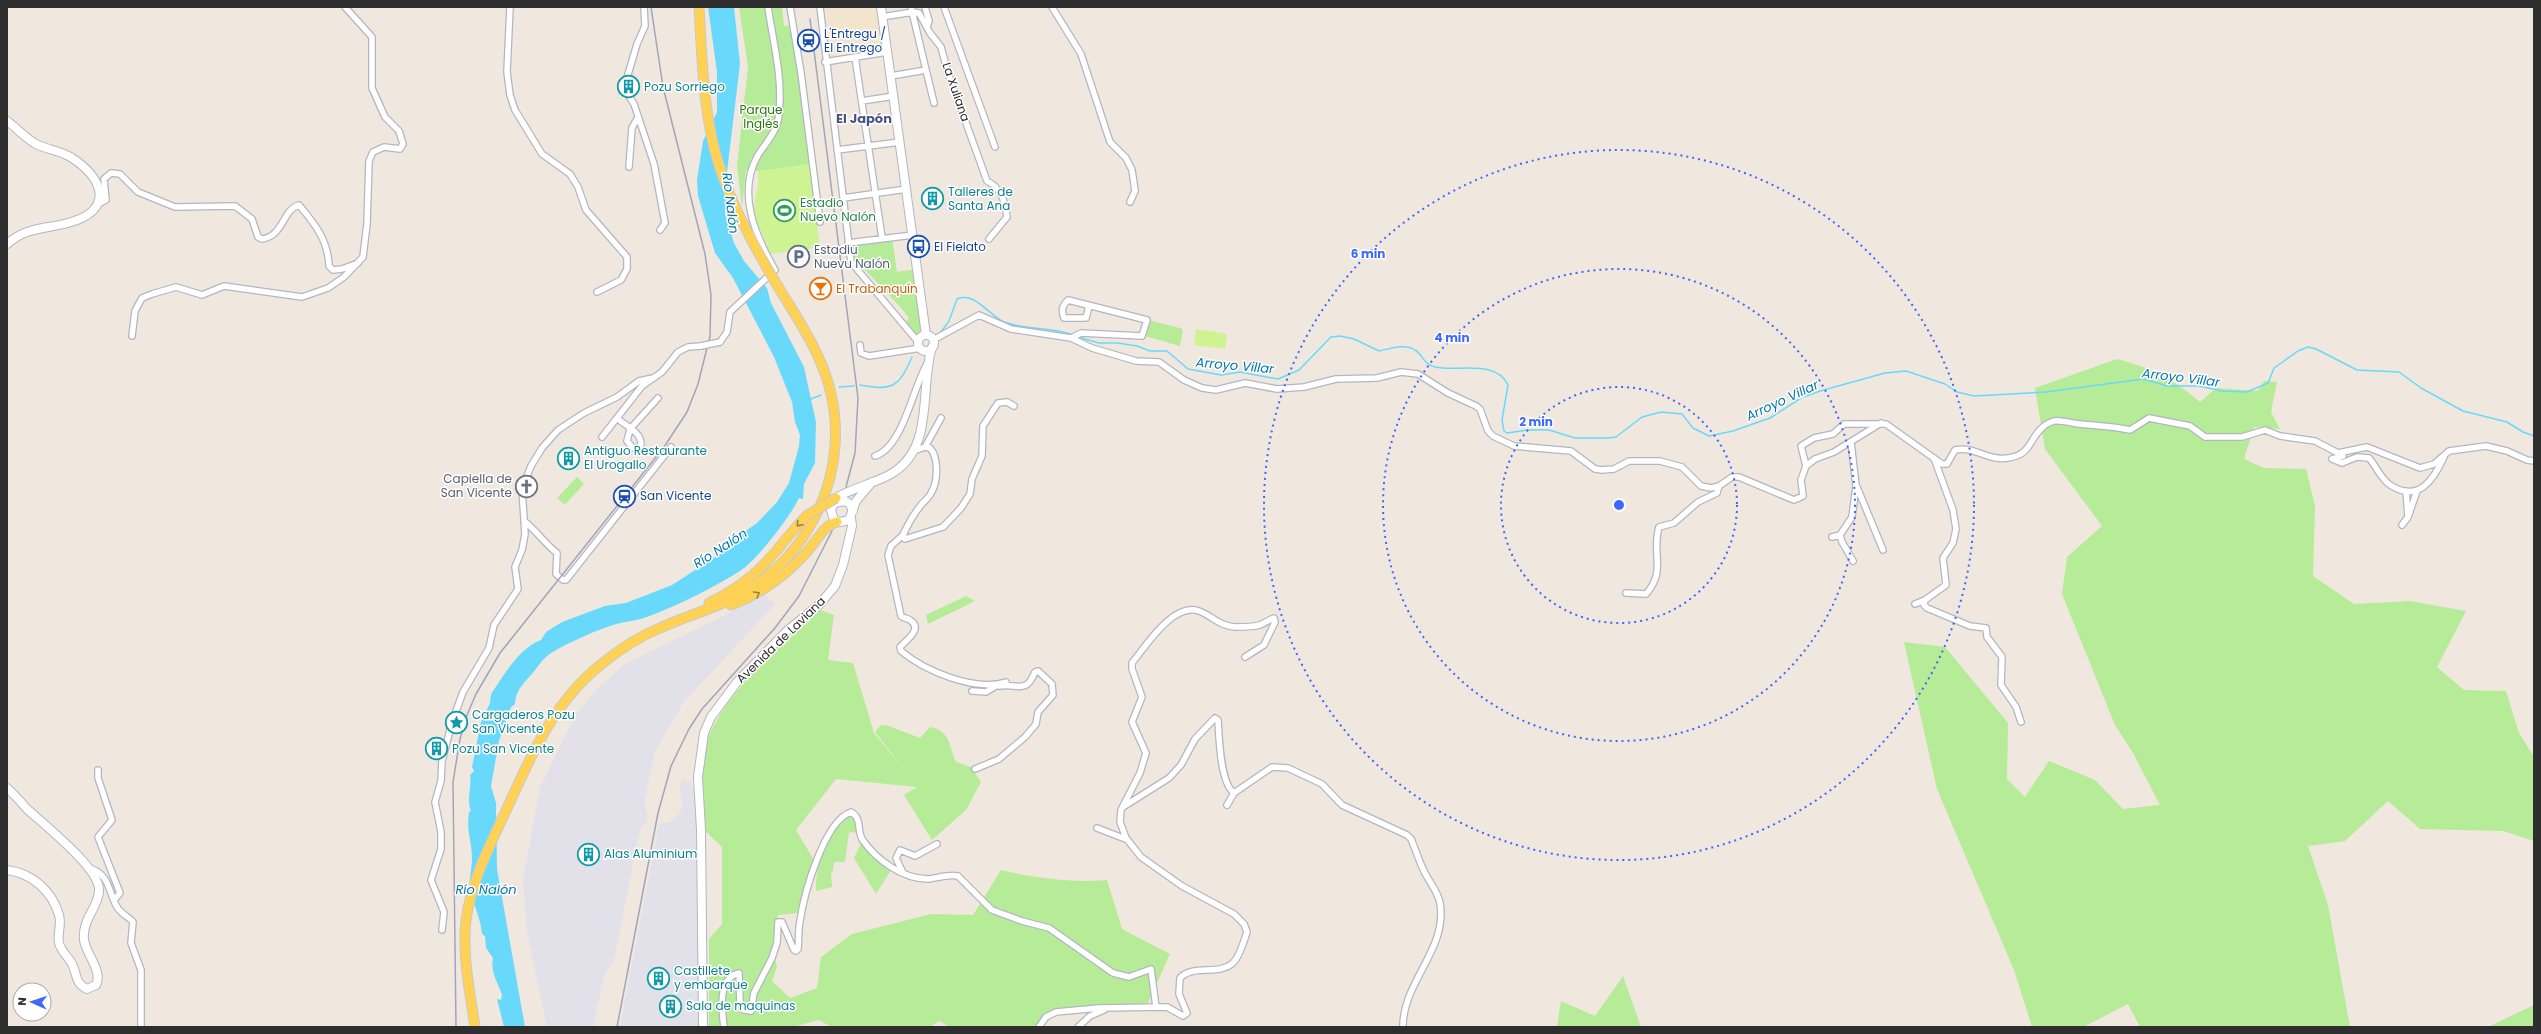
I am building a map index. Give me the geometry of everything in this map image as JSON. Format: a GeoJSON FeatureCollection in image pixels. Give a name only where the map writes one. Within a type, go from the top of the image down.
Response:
{"type":"FeatureCollection","features":[{"type":"Feature","properties":{"kind":"main road"},"geometry":{"type":"LineString","coordinates":[[659,628],[739,596],[770,575],[783,562],[807,533],[824,498],[834,462],[836,442],[834,408],[830,388],[818,354],[766,267],[739,214],[718,161],[707,102],[699,7]]}},
{"type":"Feature","properties":{"kind":"main road"},"geometry":{"type":"LineString","coordinates":[[475,1027],[466,964],[465,930],[471,895],[478,874],[540,738],[562,703],[598,666],[623,648],[740,586],[760,570],[806,516],[835,501]]}},
{"type":"Feature","properties":{"kind":"main road"},"geometry":{"type":"LineString","coordinates":[[680,620],[729,605],[759,593],[786,573],[806,554],[826,527],[839,522]]}},
{"type":"Feature","properties":{"kind":"street"},"geometry":{"type":"LineString","coordinates":[[132,336],[135,311],[142,298],[152,294],[176,287],[202,294],[224,286],[302,297],[328,288],[344,277],[362,257],[365,244],[367,189],[373,152],[384,147],[400,149],[403,144],[399,131],[385,118],[372,88],[372,37],[345,7]]}},
{"type":"Feature","properties":{"kind":"street"},"geometry":{"type":"LineString","coordinates":[[510,7],[507,72],[510,95],[515,110],[542,154],[570,174],[578,187],[586,210],[627,257],[627,269],[621,280],[597,292]]}},
{"type":"Feature","properties":{"kind":"street"},"geometry":{"type":"LineString","coordinates":[[644,7],[645,26],[636,44],[624,88],[638,117],[661,196],[665,223],[660,230]]}},
{"type":"Feature","properties":{"kind":"street"},"geometry":{"type":"LineString","coordinates":[[602,437],[618,419],[642,386],[662,372],[681,350],[720,342],[727,332],[730,312],[775,270],[756,236],[751,216],[750,200],[755,162],[774,132],[780,113],[780,93],[768,7]]}},
{"type":"Feature","properties":{"kind":"street"},"geometry":{"type":"LineString","coordinates":[[790,7],[802,73],[820,222]]}},
{"type":"Feature","properties":{"kind":"street"},"geometry":{"type":"LineString","coordinates":[[820,7],[825,62],[852,265],[924,342]]}},
{"type":"Feature","properties":{"kind":"street"},"geometry":{"type":"LineString","coordinates":[[849,537],[848,530],[831,514],[835,501],[900,467],[914,451],[920,432],[928,366],[907,188],[881,7]]}},
{"type":"Feature","properties":{"kind":"street"},"geometry":{"type":"LineString","coordinates":[[924,7],[929,21],[927,28]]}},
{"type":"Feature","properties":{"kind":"street","name":"La Xuliana"},"geometry":{"type":"LineString","coordinates":[[944,7],[995,147]]}},
{"type":"Feature","properties":{"kind":"street"},"geometry":{"type":"LineString","coordinates":[[1052,7],[1080,54],[1110,142],[1126,158],[1132,170],[1134,191],[1130,202]]}},
{"type":"Feature","properties":{"kind":"street"},"geometry":{"type":"LineString","coordinates":[[882,17],[912,9],[934,103]]}},
{"type":"Feature","properties":{"kind":"street","name":"La Xuliana"},"geometry":{"type":"LineString","coordinates":[[912,9],[919,13],[927,28],[941,47],[948,73],[988,181],[1000,190],[1005,204],[1007,217],[988,239]]}},
{"type":"Feature","properties":{"kind":"street"},"geometry":{"type":"LineString","coordinates":[[825,62],[887,52]]}},
{"type":"Feature","properties":{"kind":"street"},"geometry":{"type":"LineString","coordinates":[[855,57],[882,238]]}},
{"type":"Feature","properties":{"kind":"street"},"geometry":{"type":"LineString","coordinates":[[891,76],[926,70]]}},
{"type":"Feature","properties":{"kind":"street"},"geometry":{"type":"LineString","coordinates":[[862,101],[894,96]]}},
{"type":"Feature","properties":{"kind":"street"},"geometry":{"type":"LineString","coordinates":[[629,167],[632,128],[638,117]]}},
{"type":"Feature","properties":{"kind":"street"},"geometry":{"type":"LineString","coordinates":[[7,121],[38,145],[60,152],[81,165],[96,182],[100,204]]}},
{"type":"Feature","properties":{"kind":"street"},"geometry":{"type":"LineString","coordinates":[[837,150],[900,142]]}},
{"type":"Feature","properties":{"kind":"street"},"geometry":{"type":"LineString","coordinates":[[7,244],[20,234],[30,229],[78,220],[96,209],[106,200],[104,179],[111,173],[116,172],[120,174],[138,192],[167,206],[235,206],[252,219],[258,237],[262,240],[276,232],[294,207],[299,205],[318,229],[326,245],[329,266],[333,270],[342,269],[358,263]]}},
{"type":"Feature","properties":{"kind":"street"},"geometry":{"type":"LineString","coordinates":[[843,198],[907,188]]}},
{"type":"Feature","properties":{"kind":"street"},"geometry":{"type":"LineString","coordinates":[[848,243],[913,234]]}},
{"type":"Feature","properties":{"kind":"street"},"geometry":{"type":"LineString","coordinates":[[1072,338],[1079,334],[1142,336],[1147,320],[1068,300],[1063,305],[1061,312],[1064,318],[1086,318],[1089,306]]}},
{"type":"Feature","properties":{"kind":"street"},"geometry":{"type":"LineString","coordinates":[[860,345],[861,353],[869,356],[924,342],[979,315],[1011,329],[1072,338],[1092,348],[1136,361],[1160,362],[1184,380],[1202,388],[1216,390],[1245,383],[1277,389],[1304,387],[1336,379],[1371,378],[1401,372],[1418,374],[1448,393],[1480,409],[1488,431],[1509,444],[1527,448],[1571,451],[1586,463],[1602,470],[1614,469],[1629,461],[1660,461],[1682,467],[1701,486],[1711,488],[1719,486],[1727,479],[1739,477],[1794,500],[1799,498],[1804,493],[1801,480],[1806,466],[1800,450],[1804,443],[1814,438],[1833,434],[1844,424],[1881,423],[1890,426],[1898,434],[1938,462],[1947,464],[1955,450],[1963,448],[1979,452],[1990,459],[2008,458],[2027,450],[2042,428],[2054,421],[2096,426],[2107,424],[2130,430],[2148,418],[2190,426],[2205,437],[2246,436],[2265,430],[2280,436],[2314,442],[2338,453],[2355,448],[2373,449],[2420,468],[2434,464],[2445,454],[2454,450],[2486,446],[2534,461]]}},
{"type":"Feature","properties":{"kind":"street"},"geometry":{"type":"LineString","coordinates":[[875,456],[885,451],[894,440],[928,366]]}},
{"type":"Feature","properties":{"kind":"street"},"geometry":{"type":"LineString","coordinates":[[442,930],[444,912],[431,880],[441,849],[441,832],[435,802],[441,781],[442,761],[455,712],[463,692],[489,648],[494,625],[518,589],[515,569],[524,541],[522,489],[531,466],[544,444],[558,430],[584,413],[617,397],[639,382],[653,378]]}},
{"type":"Feature","properties":{"kind":"street"},"geometry":{"type":"LineString","coordinates":[[618,419],[630,429],[658,398]]}},
{"type":"Feature","properties":{"kind":"street"},"geometry":{"type":"LineString","coordinates":[[903,535],[905,538],[909,539],[943,527],[953,518],[970,494],[972,479],[982,456],[983,426],[998,403],[1007,402],[1014,406]]}},
{"type":"Feature","properties":{"kind":"street"},"geometry":{"type":"LineString","coordinates":[[925,447],[941,418]]}},
{"type":"Feature","properties":{"kind":"street"},"geometry":{"type":"LineString","coordinates":[[1806,466],[1851,442],[1881,423]]}},
{"type":"Feature","properties":{"kind":"street"},"geometry":{"type":"LineString","coordinates":[[1832,537],[1840,534],[1852,517],[1856,486],[1851,442]]}},
{"type":"Feature","properties":{"kind":"street"},"geometry":{"type":"LineString","coordinates":[[524,521],[535,529],[543,542],[558,553],[556,574],[563,580],[566,580],[671,447]]}},
{"type":"Feature","properties":{"kind":"street"},"geometry":{"type":"LineString","coordinates":[[914,451],[925,447],[930,448],[934,452],[934,484],[932,493],[910,518],[903,535],[891,546],[888,555],[901,616],[910,620],[914,628],[913,634],[900,647],[901,651],[946,676],[981,685],[1023,687],[1031,681],[1035,672],[1038,671],[1052,684],[1053,695],[1038,712],[1036,724],[999,759],[975,769]]}},
{"type":"Feature","properties":{"kind":"street"},"geometry":{"type":"LineString","coordinates":[[2355,448],[2332,459],[2342,463],[2357,457],[2368,458],[2390,485],[2406,491],[2417,491]]}},
{"type":"Feature","properties":{"kind":"street"},"geometry":{"type":"LineString","coordinates":[[2402,525],[2408,517],[2417,491],[2431,478],[2445,454]]}},
{"type":"Feature","properties":{"kind":"street"},"geometry":{"type":"LineString","coordinates":[[1916,604],[1926,600],[1946,585],[1943,558],[1956,536],[1953,510],[1934,458]]}},
{"type":"Feature","properties":{"kind":"street"},"geometry":{"type":"LineString","coordinates":[[839,522],[852,514],[856,501],[872,482]]}},
{"type":"Feature","properties":{"kind":"street"},"geometry":{"type":"LineString","coordinates":[[1626,593],[1646,594],[1656,583],[1658,576],[1656,536],[1658,527],[1674,523],[1698,502],[1717,493],[1719,486]]}},
{"type":"Feature","properties":{"kind":"street"},"geometry":{"type":"LineString","coordinates":[[1856,486],[1884,550]]}},
{"type":"Feature","properties":{"kind":"street"},"geometry":{"type":"LineString","coordinates":[[2406,491],[2408,517]]}},
{"type":"Feature","properties":{"kind":"street"},"geometry":{"type":"LineString","coordinates":[[835,501],[845,501],[850,504],[852,514]]}},
{"type":"Feature","properties":{"kind":"street","name":"Avenida de Laviana"},"geometry":{"type":"LineString","coordinates":[[703,1027],[701,838],[698,777],[704,733],[714,712],[737,682],[788,630],[819,605],[835,586],[842,571],[852,514]]}},
{"type":"Feature","properties":{"kind":"street"},"geometry":{"type":"LineString","coordinates":[[1840,534],[1842,542],[1853,560]]}},
{"type":"Feature","properties":{"kind":"street"},"geometry":{"type":"LineString","coordinates":[[1926,600],[1924,605],[1927,608],[1970,626],[1986,628],[1987,637],[2002,656],[2001,685],[2016,707],[2022,722]]}},
{"type":"Feature","properties":{"kind":"street"},"geometry":{"type":"LineString","coordinates":[[1039,1027],[1046,1017],[1056,1012],[1113,1008],[1167,1007],[1183,1016],[1187,1013],[1178,989],[1180,978],[1189,972],[1215,970],[1229,965],[1238,955],[1247,932],[1244,924],[1237,917],[1182,886],[1141,857],[1128,840],[1120,822],[1123,807],[1145,758],[1144,748],[1132,722],[1142,693],[1131,666],[1167,621],[1186,611],[1198,611],[1218,623],[1235,627],[1258,625],[1274,618],[1275,622],[1264,645],[1246,657]]}},
{"type":"Feature","properties":{"kind":"street"},"geometry":{"type":"LineString","coordinates":[[972,691],[986,692],[1006,682]]}},
{"type":"Feature","properties":{"kind":"street"},"geometry":{"type":"LineString","coordinates":[[1123,807],[1169,778],[1181,765],[1195,739],[1215,718],[1218,720],[1219,742],[1226,779],[1234,793]]}},
{"type":"Feature","properties":{"kind":"street"},"geometry":{"type":"LineString","coordinates":[[1227,805],[1234,793],[1272,767],[1288,768],[1322,784],[1342,806],[1408,835],[1424,872],[1440,901],[1441,909],[1436,937],[1407,1001],[1403,1027]]}},
{"type":"Feature","properties":{"kind":"street"},"geometry":{"type":"LineString","coordinates":[[98,770],[98,778],[112,820],[98,837],[120,893],[115,899]]}},
{"type":"Feature","properties":{"kind":"street"},"geometry":{"type":"LineString","coordinates":[[7,788],[65,842],[95,876],[100,890],[85,923],[84,934],[85,945],[99,980],[96,985],[87,989],[78,982],[73,965],[63,952],[58,942],[60,916],[49,894],[40,883],[24,874],[7,870]]}},
{"type":"Feature","properties":{"kind":"street"},"geometry":{"type":"LineString","coordinates":[[724,1027],[721,1004],[726,982],[738,973],[740,1002],[744,1010],[751,1011],[754,994],[772,958],[777,943],[778,922],[782,922],[794,950],[796,951],[798,948],[800,921],[818,854],[844,814],[851,812],[856,814],[861,837],[885,864],[923,879],[958,876],[994,911],[1022,922],[1049,928],[1113,973],[1129,976],[1151,969],[1156,1008]]}},
{"type":"Feature","properties":{"kind":"street"},"geometry":{"type":"LineString","coordinates":[[1096,828],[1128,840]]}},
{"type":"Feature","properties":{"kind":"street"},"geometry":{"type":"LineString","coordinates":[[902,871],[896,858],[900,850],[916,856],[937,844]]}},
{"type":"Feature","properties":{"kind":"street"},"geometry":{"type":"LineString","coordinates":[[87,868],[96,870],[102,876],[110,886],[120,911],[133,922],[131,943],[140,970],[141,1027]]}},
{"type":"Feature","properties":{"kind":"street"},"geometry":{"type":"LineString","coordinates":[[1078,1027],[1093,1013],[1113,1008]]}},
{"type":"Feature","properties":{"kind":"shaded area"},"geometry":{"type":"Polygon","coordinates":[[[826,7],[876,7],[882,47],[879,51],[831,58],[826,7]]]}},
{"type":"Feature","properties":{"kind":"shaded area"},"geometry":{"type":"Polygon","coordinates":[[[766,595],[775,604],[683,703],[655,752],[644,803],[647,813],[647,821],[640,829],[614,961],[604,975],[593,1027],[547,1027],[527,932],[523,880],[540,787],[575,716],[595,691],[625,664],[766,595]]]}},
{"type":"Feature","properties":{"kind":"shaded area"},"geometry":{"type":"Polygon","coordinates":[[[683,780],[691,782],[696,802],[698,832],[699,1027],[620,1027],[659,824],[671,822],[679,814],[683,804],[679,787],[683,780]]]}},
{"type":"Feature","properties":{"kind":"green space","name":"Parque Inglés"},"geometry":{"type":"Polygon","coordinates":[[[739,7],[782,7],[784,26],[793,25],[813,164],[758,171],[746,170],[742,207],[737,166],[748,67],[739,7]]]}},
{"type":"Feature","properties":{"kind":"green space","name":"Estadio Nuevo Nalón"},"geometry":{"type":"Polygon","coordinates":[[[809,164],[820,247],[769,254],[755,215],[758,171],[809,164]]]}},
{"type":"Feature","properties":{"kind":"green space"},"geometry":{"type":"Polygon","coordinates":[[[892,237],[897,272],[917,269],[923,336],[921,338],[913,336],[915,332],[906,322],[909,318],[902,309],[855,259],[851,262],[848,243],[892,237]]]}},
{"type":"Feature","properties":{"kind":"green space"},"geometry":{"type":"Polygon","coordinates":[[[1149,320],[1183,329],[1180,346],[1145,336],[1149,320]]]}},
{"type":"Feature","properties":{"kind":"green space"},"geometry":{"type":"Polygon","coordinates":[[[1196,329],[1227,334],[1225,349],[1194,345],[1196,329]]]}},
{"type":"Feature","properties":{"kind":"green space"},"geometry":{"type":"Polygon","coordinates":[[[2117,359],[2151,370],[2161,375],[2180,386],[2200,402],[2216,388],[2258,391],[2264,381],[2277,382],[2271,412],[2280,429],[2254,427],[2244,459],[2264,468],[2306,469],[2315,506],[2313,576],[2354,604],[2410,601],[2466,611],[2437,667],[2464,690],[2506,691],[2519,733],[2534,757],[2534,841],[2503,831],[2420,829],[2388,801],[2345,841],[2308,846],[2328,905],[2350,1027],[2140,1027],[2128,1004],[2083,1027],[2032,1027],[2014,970],[1937,789],[1904,642],[1945,647],[2008,723],[2007,779],[2025,797],[2049,761],[2095,780],[2123,809],[2160,805],[2133,753],[2115,725],[2062,594],[2067,557],[2102,526],[2045,449],[2035,388],[2117,359]]]}},
{"type":"Feature","properties":{"kind":"green space"},"geometry":{"type":"Polygon","coordinates":[[[577,477],[584,484],[565,505],[557,498],[577,477]]]}},
{"type":"Feature","properties":{"kind":"green space"},"geometry":{"type":"Polygon","coordinates":[[[966,596],[975,601],[928,624],[926,615],[966,596]]]}},
{"type":"Feature","properties":{"kind":"green space"},"geometry":{"type":"Polygon","coordinates":[[[820,610],[834,615],[828,660],[853,663],[874,733],[906,772],[875,732],[880,726],[886,725],[920,738],[930,727],[942,731],[948,740],[956,762],[971,767],[981,782],[966,810],[932,840],[904,795],[917,787],[836,779],[796,830],[814,860],[798,913],[778,915],[773,949],[777,967],[772,981],[790,998],[817,988],[821,957],[852,934],[931,914],[973,915],[1001,870],[1054,879],[1080,881],[1107,880],[1122,929],[1170,954],[1148,1003],[1083,1006],[1049,1012],[1035,1027],[950,1027],[939,1021],[930,1027],[831,1027],[819,1020],[793,1027],[709,1027],[709,939],[722,924],[722,847],[705,831],[701,778],[704,749],[713,728],[724,709],[738,690],[753,673],[820,610]]]}},
{"type":"Feature","properties":{"kind":"green space"},"geometry":{"type":"Polygon","coordinates":[[[849,814],[854,816],[859,833],[849,832],[845,862],[834,862],[833,871],[831,871],[832,887],[816,891],[818,869],[824,849],[834,831],[849,814]]]}},
{"type":"Feature","properties":{"kind":"green space"},"geometry":{"type":"Polygon","coordinates":[[[862,841],[891,870],[876,894],[854,858],[862,841]]]}},
{"type":"Feature","properties":{"kind":"green space"},"geometry":{"type":"Polygon","coordinates":[[[1623,976],[1641,1027],[1557,1027],[1561,1001],[1595,1016],[1623,976]]]}},
{"type":"Feature","properties":{"kind":"green space"},"geometry":{"type":"Polygon","coordinates":[[[2534,1005],[2534,1027],[2492,1027],[2492,1025],[2534,1005]]]}},
{"type":"Feature","properties":{"kind":"water","name":"Río Nalón"},"geometry":{"type":"Polygon","coordinates":[[[708,7],[734,7],[740,64],[727,172],[725,214],[734,243],[744,261],[767,288],[771,303],[804,367],[816,422],[815,463],[804,484],[803,499],[799,498],[789,516],[747,566],[718,584],[683,602],[647,617],[603,628],[561,648],[544,659],[518,692],[515,704],[511,707],[499,741],[491,786],[496,803],[497,869],[525,1027],[504,1027],[497,999],[501,1000],[502,995],[493,972],[493,958],[486,948],[485,936],[482,934],[470,883],[472,852],[468,819],[469,812],[471,811],[469,802],[470,775],[474,771],[472,767],[481,722],[490,703],[491,694],[519,656],[526,649],[541,640],[546,632],[562,622],[605,606],[626,603],[672,585],[723,552],[740,535],[757,523],[777,502],[789,483],[799,446],[800,435],[795,422],[792,402],[774,357],[733,278],[715,253],[698,196],[697,180],[703,141],[717,112],[717,72],[708,7]]]}},
{"type":"Feature","properties":{"kind":"waterway","name":"Arroyo Villar"},"geometry":{"type":"LineString","coordinates":[[941,332],[949,321],[957,299],[970,298],[981,304],[1002,321],[1010,324],[1056,330],[1073,335]]}},
{"type":"Feature","properties":{"kind":"waterway","name":"Arroyo Villar"},"geometry":{"type":"LineString","coordinates":[[1078,337],[1099,343],[1118,343],[1137,346],[1150,351],[1167,351],[1188,369],[1221,375],[1240,372],[1278,379],[1299,370],[1331,337],[1340,336],[1354,339],[1379,351],[1397,347],[1407,347],[1415,350],[1431,366],[1444,368],[1486,369],[1495,372],[1502,377],[1508,385],[1502,420],[1504,431],[1507,433],[1527,430],[1549,430],[1575,438],[1616,437],[1642,417],[1661,412],[1682,414],[1693,428],[1709,436],[1733,431],[1770,418],[1801,398],[1820,391],[1885,373],[1906,371],[1945,384],[1957,392],[1974,396],[2046,392],[2143,379],[2167,386],[2199,386],[2222,391],[2247,392],[2268,383],[2274,368],[2298,351],[2308,347],[2316,349],[2357,370],[2399,372],[2421,388],[2463,411],[2507,422],[2523,432],[2534,436]]}},
{"type":"Feature","properties":{"kind":"waterway","name":"Arroyo Villar"},"geometry":{"type":"LineString","coordinates":[[860,385],[871,387],[888,387],[894,384],[899,381],[912,357]]}},
{"type":"Feature","properties":{"kind":"waterway","name":"Arroyo Villar"},"geometry":{"type":"LineString","coordinates":[[839,387],[854,386]]}},
{"type":"Feature","properties":{"kind":"waterway","name":"Arroyo Villar"},"geometry":{"type":"LineString","coordinates":[[811,399],[821,395]]}},
{"type":"Feature","properties":{"kind":"railway"},"geometry":{"type":"LineString","coordinates":[[456,1027],[453,782],[460,739],[467,715],[476,694],[500,653],[664,447],[687,412],[698,384],[710,336],[711,295],[705,254],[663,87],[651,7]]}},
{"type":"Feature","properties":{"kind":"railway"},"geometry":{"type":"LineString","coordinates":[[810,19],[858,398],[855,453],[846,487]]}},
{"type":"Feature","properties":{"kind":"railway"},"geometry":{"type":"LineString","coordinates":[[617,1027],[658,813],[671,766],[689,729],[702,709],[775,628],[799,596],[832,531]]}},
{"type":"Feature","properties":{"kind":"place","name":"L'Entregu / El Entrego"},"geometry":{"type":"Point","coordinates":[809,41]}},
{"type":"Feature","properties":{"kind":"place","name":"Pozu Sorriego"},"geometry":{"type":"Point","coordinates":[629,87]}},
{"type":"Feature","properties":{"kind":"place","name":"Talleres de Santa Ana"},"geometry":{"type":"Point","coordinates":[932,199]}},
{"type":"Feature","properties":{"kind":"place","name":"Estadio Nuevo Nalón"},"geometry":{"type":"Point","coordinates":[785,210]}},
{"type":"Feature","properties":{"kind":"place","name":"El Fielato"},"geometry":{"type":"Point","coordinates":[919,247]}},
{"type":"Feature","properties":{"kind":"place","name":"Estadiu Nuevu Nalón"},"geometry":{"type":"Point","coordinates":[798,257]}},
{"type":"Feature","properties":{"kind":"place","name":"El Trabanquín"},"geometry":{"type":"Point","coordinates":[820,289]}},
{"type":"Feature","properties":{"kind":"place","name":"Antiguo Restaurante El Urogallo"},"geometry":{"type":"Point","coordinates":[568,458]}},
{"type":"Feature","properties":{"kind":"place","name":"Capiella de San Vicente"},"geometry":{"type":"Point","coordinates":[527,486]}},
{"type":"Feature","properties":{"kind":"place","name":"San Vicente"},"geometry":{"type":"Point","coordinates":[624,496]}},
{"type":"Feature","properties":{"kind":"place","name":"Cargaderos Pozu San Vicente"},"geometry":{"type":"Point","coordinates":[457,722]}},
{"type":"Feature","properties":{"kind":"place","name":"Pozu San Vicente"},"geometry":{"type":"Point","coordinates":[437,749]}},
{"type":"Feature","properties":{"kind":"place","name":"Alas Aluminium"},"geometry":{"type":"Point","coordinates":[588,854]}},
{"type":"Feature","properties":{"kind":"place","name":"Castillete y embarque"},"geometry":{"type":"Point","coordinates":[658,978]}},
{"type":"Feature","properties":{"kind":"place","name":"Sala de maquinas"},"geometry":{"type":"Point","coordinates":[670,1006]}},
{"type":"Feature","properties":{"kind":"district","name":"El Japón"},"geometry":{"type":"Point","coordinates":[864,118]}}]}
